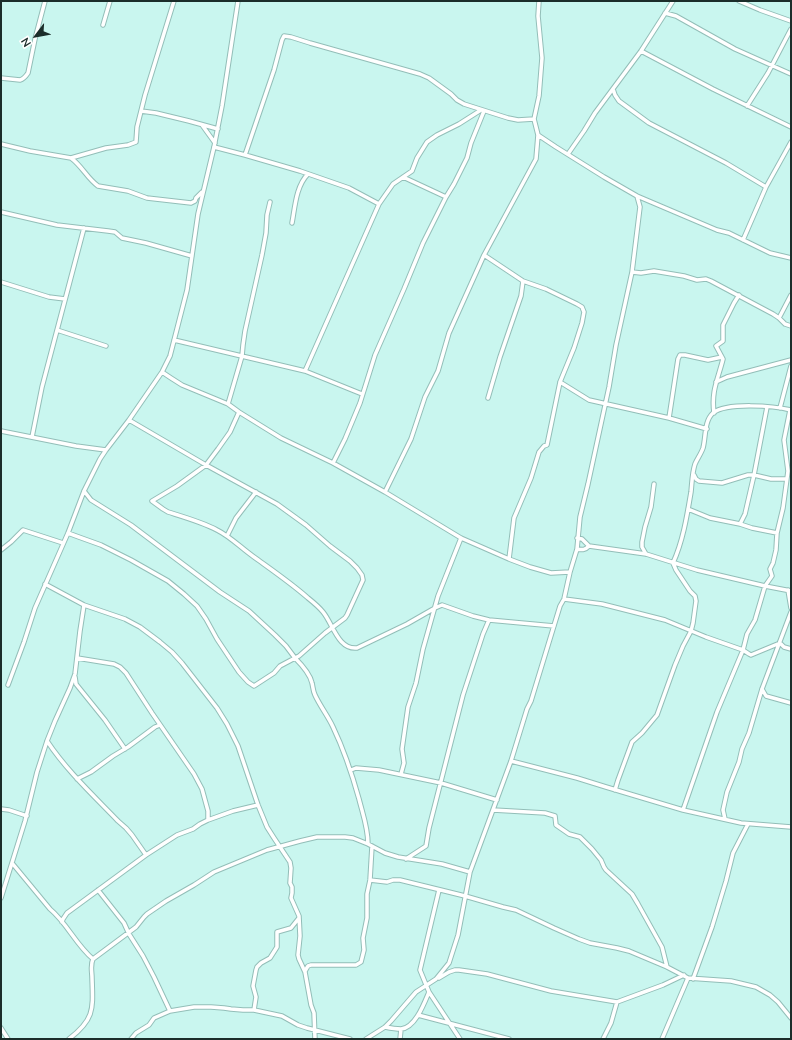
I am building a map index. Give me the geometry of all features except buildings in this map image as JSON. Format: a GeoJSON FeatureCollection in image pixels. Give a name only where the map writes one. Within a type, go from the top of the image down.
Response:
{"type":"FeatureCollection","features":[{"type":"Feature","properties":{"kind":"street"},"geometry":{"type":"LineString","coordinates":[[1,78],[22,80],[26,76],[45,1]]}},
{"type":"Feature","properties":{"kind":"street"},"geometry":{"type":"LineString","coordinates":[[103,25],[110,1]]}},
{"type":"Feature","properties":{"kind":"street"},"geometry":{"type":"LineString","coordinates":[[1,144],[71,158],[106,148],[136,142],[141,111],[150,77],[174,1]]}},
{"type":"Feature","properties":{"kind":"street"},"geometry":{"type":"LineString","coordinates":[[8,686],[35,608],[68,533],[84,491],[100,459],[162,372],[170,356],[187,290],[198,214],[218,129],[238,1]]}},
{"type":"Feature","properties":{"kind":"street"},"geometry":{"type":"LineString","coordinates":[[386,492],[411,439],[425,397],[438,371],[449,333],[484,255],[536,159],[538,134],[534,119],[539,96],[542,58],[538,16],[539,1]]}},
{"type":"Feature","properties":{"kind":"street"},"geometry":{"type":"LineString","coordinates":[[568,154],[641,51],[673,1]]}},
{"type":"Feature","properties":{"kind":"street"},"geometry":{"type":"LineString","coordinates":[[739,1],[791,21]]}},
{"type":"Feature","properties":{"kind":"street"},"geometry":{"type":"LineString","coordinates":[[665,14],[676,16],[735,49],[791,74]]}},
{"type":"Feature","properties":{"kind":"street"},"geometry":{"type":"LineString","coordinates":[[747,106],[791,30]]}},
{"type":"Feature","properties":{"kind":"street"},"geometry":{"type":"LineString","coordinates":[[245,155],[284,36],[420,74],[429,78],[457,100],[482,110],[518,120],[534,119]]}},
{"type":"Feature","properties":{"kind":"street"},"geometry":{"type":"LineString","coordinates":[[641,51],[791,127]]}},
{"type":"Feature","properties":{"kind":"street"},"geometry":{"type":"LineString","coordinates":[[613,89],[619,101],[649,123],[726,163],[766,187]]}},
{"type":"Feature","properties":{"kind":"street"},"geometry":{"type":"LineString","coordinates":[[305,371],[379,204],[393,184],[412,171],[417,158],[427,142],[482,110]]}},
{"type":"Feature","properties":{"kind":"street"},"geometry":{"type":"LineString","coordinates":[[332,463],[345,439],[360,403],[375,355],[423,243],[467,158],[482,110]]}},
{"type":"Feature","properties":{"kind":"street"},"geometry":{"type":"LineString","coordinates":[[141,111],[218,129]]}},
{"type":"Feature","properties":{"kind":"street"},"geometry":{"type":"LineString","coordinates":[[202,125],[215,143]]}},
{"type":"Feature","properties":{"kind":"street"},"geometry":{"type":"LineString","coordinates":[[538,134],[604,177],[637,196],[717,230],[728,233],[770,253],[791,258]]}},
{"type":"Feature","properties":{"kind":"street"},"geometry":{"type":"LineString","coordinates":[[742,240],[766,187],[791,142]]}},
{"type":"Feature","properties":{"kind":"street"},"geometry":{"type":"LineString","coordinates":[[214,148],[245,155],[308,174],[349,188],[379,204]]}},
{"type":"Feature","properties":{"kind":"street"},"geometry":{"type":"LineString","coordinates":[[71,158],[78,163],[98,186],[128,191],[147,198],[191,203],[195,202],[196,198],[203,191]]}},
{"type":"Feature","properties":{"kind":"street"},"geometry":{"type":"LineString","coordinates":[[292,223],[299,187],[303,179],[308,174]]}},
{"type":"Feature","properties":{"kind":"street"},"geometry":{"type":"LineString","coordinates":[[403,177],[446,196]]}},
{"type":"Feature","properties":{"kind":"street"},"geometry":{"type":"LineString","coordinates":[[436,979],[449,963],[458,935],[470,872],[497,800],[531,701],[560,606],[564,599],[577,549],[580,517],[609,387],[616,345],[632,272],[640,207],[637,196]]}},
{"type":"Feature","properties":{"kind":"street"},"geometry":{"type":"LineString","coordinates":[[228,404],[242,356],[245,330],[262,255],[270,202]]}},
{"type":"Feature","properties":{"kind":"street"},"geometry":{"type":"LineString","coordinates":[[1,212],[58,225],[115,232],[122,238],[192,256]]}},
{"type":"Feature","properties":{"kind":"street"},"geometry":{"type":"LineString","coordinates":[[32,437],[40,393],[84,228]]}},
{"type":"Feature","properties":{"kind":"street"},"geometry":{"type":"LineString","coordinates":[[484,255],[523,281],[546,289],[577,304],[582,307],[584,312],[574,348],[560,382],[547,445],[544,446],[539,452],[531,478],[514,518],[509,559]]}},
{"type":"Feature","properties":{"kind":"street"},"geometry":{"type":"LineString","coordinates":[[632,272],[640,273],[654,271],[684,276],[697,280],[706,279],[739,295],[779,318],[785,324],[791,326]]}},
{"type":"Feature","properties":{"kind":"street"},"geometry":{"type":"LineString","coordinates":[[488,398],[500,357],[522,296],[523,281]]}},
{"type":"Feature","properties":{"kind":"street"},"geometry":{"type":"LineString","coordinates":[[1,282],[49,297],[65,299]]}},
{"type":"Feature","properties":{"kind":"street"},"geometry":{"type":"LineString","coordinates":[[714,413],[713,392],[723,359],[716,346],[723,341],[723,325],[739,295]]}},
{"type":"Feature","properties":{"kind":"street"},"geometry":{"type":"LineString","coordinates":[[779,318],[791,295]]}},
{"type":"Feature","properties":{"kind":"street"},"geometry":{"type":"LineString","coordinates":[[57,330],[106,346]]}},
{"type":"Feature","properties":{"kind":"street"},"geometry":{"type":"LineString","coordinates":[[174,340],[305,371],[362,394]]}},
{"type":"Feature","properties":{"kind":"street"},"geometry":{"type":"LineString","coordinates":[[669,418],[678,359],[680,355],[708,360],[722,357]]}},
{"type":"Feature","properties":{"kind":"street"},"geometry":{"type":"LineString","coordinates":[[716,382],[727,377],[791,360]]}},
{"type":"Feature","properties":{"kind":"street"},"geometry":{"type":"LineString","coordinates":[[780,408],[791,366]]}},
{"type":"Feature","properties":{"kind":"street"},"geometry":{"type":"LineString","coordinates":[[162,372],[182,385],[228,404],[281,438],[386,492],[461,538],[530,567],[551,573],[570,572]]}},
{"type":"Feature","properties":{"kind":"street"},"geometry":{"type":"LineString","coordinates":[[560,382],[589,400],[669,418],[707,429]]}},
{"type":"Feature","properties":{"kind":"street"},"geometry":{"type":"LineString","coordinates":[[672,562],[677,554],[681,542],[686,521],[694,465],[703,450],[710,417],[718,410],[727,408],[756,406],[790,410],[784,440],[789,472],[786,479],[783,508],[777,533],[776,550],[770,569],[772,576],[765,586],[755,620],[747,634],[743,650],[718,712],[683,810]]}},
{"type":"Feature","properties":{"kind":"street"},"geometry":{"type":"LineString","coordinates":[[740,524],[745,514],[754,475],[767,407]]}},
{"type":"Feature","properties":{"kind":"street"},"geometry":{"type":"LineString","coordinates":[[239,412],[230,432],[206,465],[177,486],[152,501],[168,512],[215,529],[227,536],[252,556],[294,585],[324,613],[340,641],[348,647],[357,648],[442,605],[459,612],[490,620],[554,626]]}},
{"type":"Feature","properties":{"kind":"street"},"geometry":{"type":"LineString","coordinates":[[68,533],[115,551],[168,581],[184,594],[197,606],[206,618],[239,672],[251,685],[254,686],[274,673],[280,666],[299,656],[319,637],[345,618],[362,585],[363,580],[362,575],[350,561],[306,525],[277,504],[129,420]]}},
{"type":"Feature","properties":{"kind":"street"},"geometry":{"type":"LineString","coordinates":[[1,431],[82,447],[106,450]]}},
{"type":"Feature","properties":{"kind":"street"},"geometry":{"type":"LineString","coordinates":[[693,474],[699,481],[722,483],[748,475],[771,479],[786,479]]}},
{"type":"Feature","properties":{"kind":"street"},"geometry":{"type":"LineString","coordinates":[[646,554],[642,547],[642,542],[651,507],[654,484]]}},
{"type":"Feature","properties":{"kind":"street"},"geometry":{"type":"LineString","coordinates":[[84,491],[90,500],[131,525],[220,592],[249,611],[286,646],[303,666],[312,681],[315,694],[335,732],[351,770],[368,832],[368,844]]}},
{"type":"Feature","properties":{"kind":"street"},"geometry":{"type":"LineString","coordinates":[[227,536],[236,518],[256,492]]}},
{"type":"Feature","properties":{"kind":"street"},"geometry":{"type":"LineString","coordinates":[[688,509],[710,518],[777,533]]}},
{"type":"Feature","properties":{"kind":"street"},"geometry":{"type":"LineString","coordinates":[[1,550],[23,530],[63,543]]}},
{"type":"Feature","properties":{"kind":"street"},"geometry":{"type":"LineString","coordinates":[[401,774],[404,762],[402,749],[408,707],[416,683],[423,649],[438,596],[461,538]]}},
{"type":"Feature","properties":{"kind":"street"},"geometry":{"type":"LineString","coordinates":[[578,538],[582,539],[589,546],[646,554],[697,570],[789,590],[791,608]]}},
{"type":"Feature","properties":{"kind":"street"},"geometry":{"type":"LineString","coordinates":[[577,549],[584,550],[589,546]]}},
{"type":"Feature","properties":{"kind":"street"},"geometry":{"type":"LineString","coordinates":[[615,790],[632,742],[642,733],[657,715],[680,652],[690,631],[695,611],[695,596],[686,585],[672,562]]}},
{"type":"Feature","properties":{"kind":"street"},"geometry":{"type":"LineString","coordinates":[[45,584],[84,605],[126,619],[140,627],[172,652],[182,663],[217,708],[227,724],[238,746],[267,827],[290,862],[290,883],[292,888],[291,898],[299,917],[300,936],[298,955],[304,970],[311,1005],[315,1016],[315,1039]]}},
{"type":"Feature","properties":{"kind":"street"},"geometry":{"type":"LineString","coordinates":[[564,599],[602,604],[665,620],[706,638],[743,650],[749,654],[780,643]]}},
{"type":"Feature","properties":{"kind":"street"},"geometry":{"type":"LineString","coordinates":[[1,898],[47,741],[75,674],[84,605]]}},
{"type":"Feature","properties":{"kind":"street"},"geometry":{"type":"LineString","coordinates":[[725,819],[723,810],[727,792],[739,762],[762,689],[791,612]]}},
{"type":"Feature","properties":{"kind":"street"},"geometry":{"type":"LineString","coordinates":[[406,859],[426,846],[463,695],[483,634],[490,620]]}},
{"type":"Feature","properties":{"kind":"street"},"geometry":{"type":"LineString","coordinates":[[780,643],[784,647],[791,649]]}},
{"type":"Feature","properties":{"kind":"street"},"geometry":{"type":"LineString","coordinates":[[77,658],[114,664],[126,673],[194,774],[206,800],[208,820]]}},
{"type":"Feature","properties":{"kind":"street"},"geometry":{"type":"LineString","coordinates":[[75,674],[76,684],[105,720],[125,749]]}},
{"type":"Feature","properties":{"kind":"street"},"geometry":{"type":"LineString","coordinates":[[762,689],[766,696],[791,703]]}},
{"type":"Feature","properties":{"kind":"street"},"geometry":{"type":"LineString","coordinates":[[77,779],[91,772],[125,749],[155,726],[160,725]]}},
{"type":"Feature","properties":{"kind":"street"},"geometry":{"type":"LineString","coordinates":[[47,741],[58,757],[77,779],[126,828],[146,855]]}},
{"type":"Feature","properties":{"kind":"street"},"geometry":{"type":"LineString","coordinates":[[511,760],[683,810],[748,824],[791,826]]}},
{"type":"Feature","properties":{"kind":"street"},"geometry":{"type":"LineString","coordinates":[[351,770],[356,768],[366,768],[401,774],[441,783],[497,800]]}},
{"type":"Feature","properties":{"kind":"street"},"geometry":{"type":"LineString","coordinates":[[62,922],[66,913],[146,855],[177,836],[208,820],[232,811],[258,805]]}},
{"type":"Feature","properties":{"kind":"street"},"geometry":{"type":"LineString","coordinates":[[1,808],[26,816]]}},
{"type":"Feature","properties":{"kind":"street"},"geometry":{"type":"LineString","coordinates":[[493,810],[555,816],[556,825],[569,834],[580,837],[592,848],[606,870],[632,894],[662,947],[667,967]]}},
{"type":"Feature","properties":{"kind":"street"},"geometry":{"type":"LineString","coordinates":[[693,978],[712,927],[734,854],[748,824]]}},
{"type":"Feature","properties":{"kind":"street"},"geometry":{"type":"LineString","coordinates":[[69,1039],[85,1025],[90,1018],[92,1010],[91,965],[93,959],[129,934],[147,914],[214,872],[267,850],[317,838],[337,837],[353,838],[391,855],[406,859],[442,864],[470,872]]}},
{"type":"Feature","properties":{"kind":"street"},"geometry":{"type":"LineString","coordinates":[[304,970],[309,966],[356,965],[361,962],[364,950],[363,938],[367,918],[367,894],[370,880],[372,846]]}},
{"type":"Feature","properties":{"kind":"street"},"geometry":{"type":"LineString","coordinates":[[12,863],[45,904],[57,915],[76,941],[93,959]]}},
{"type":"Feature","properties":{"kind":"street"},"geometry":{"type":"LineString","coordinates":[[370,880],[387,882],[400,880],[466,896],[516,910],[590,943],[629,951],[667,967],[688,978],[731,981],[756,987],[770,995],[778,1002],[791,1018]]}},
{"type":"Feature","properties":{"kind":"street"},"geometry":{"type":"LineString","coordinates":[[98,890],[124,923],[154,977],[170,1011]]}},
{"type":"Feature","properties":{"kind":"street"},"geometry":{"type":"LineString","coordinates":[[439,890],[420,970],[429,992],[460,1039]]}},
{"type":"Feature","properties":{"kind":"street"},"geometry":{"type":"LineString","coordinates":[[254,1010],[256,997],[253,986],[257,967],[270,958],[277,947],[277,932],[291,928],[299,917]]}},
{"type":"Feature","properties":{"kind":"street"},"geometry":{"type":"LineString","coordinates":[[366,1039],[385,1027],[416,992],[436,979],[455,970],[486,974],[552,991],[617,1002],[663,985],[684,975]]}},
{"type":"Feature","properties":{"kind":"street"},"geometry":{"type":"LineString","coordinates":[[662,1039],[688,978]]}},
{"type":"Feature","properties":{"kind":"street"},"geometry":{"type":"LineString","coordinates":[[385,1027],[400,1029],[413,1022],[424,1005],[429,992]]}},
{"type":"Feature","properties":{"kind":"street"},"geometry":{"type":"LineString","coordinates":[[603,1039],[611,1023],[617,1002]]}},
{"type":"Feature","properties":{"kind":"street"},"geometry":{"type":"LineString","coordinates":[[131,1039],[136,1033],[151,1023],[154,1018],[170,1011],[194,1007],[254,1010],[282,1016],[298,1025],[350,1039]]}},
{"type":"Feature","properties":{"kind":"street"},"geometry":{"type":"LineString","coordinates":[[418,1015],[509,1039]]}},
{"type":"Feature","properties":{"kind":"street"},"geometry":{"type":"LineString","coordinates":[[1,1028],[8,1039]]}},
{"type":"Feature","properties":{"kind":"street"},"geometry":{"type":"LineString","coordinates":[[400,1029],[400,1039]]}}]}
